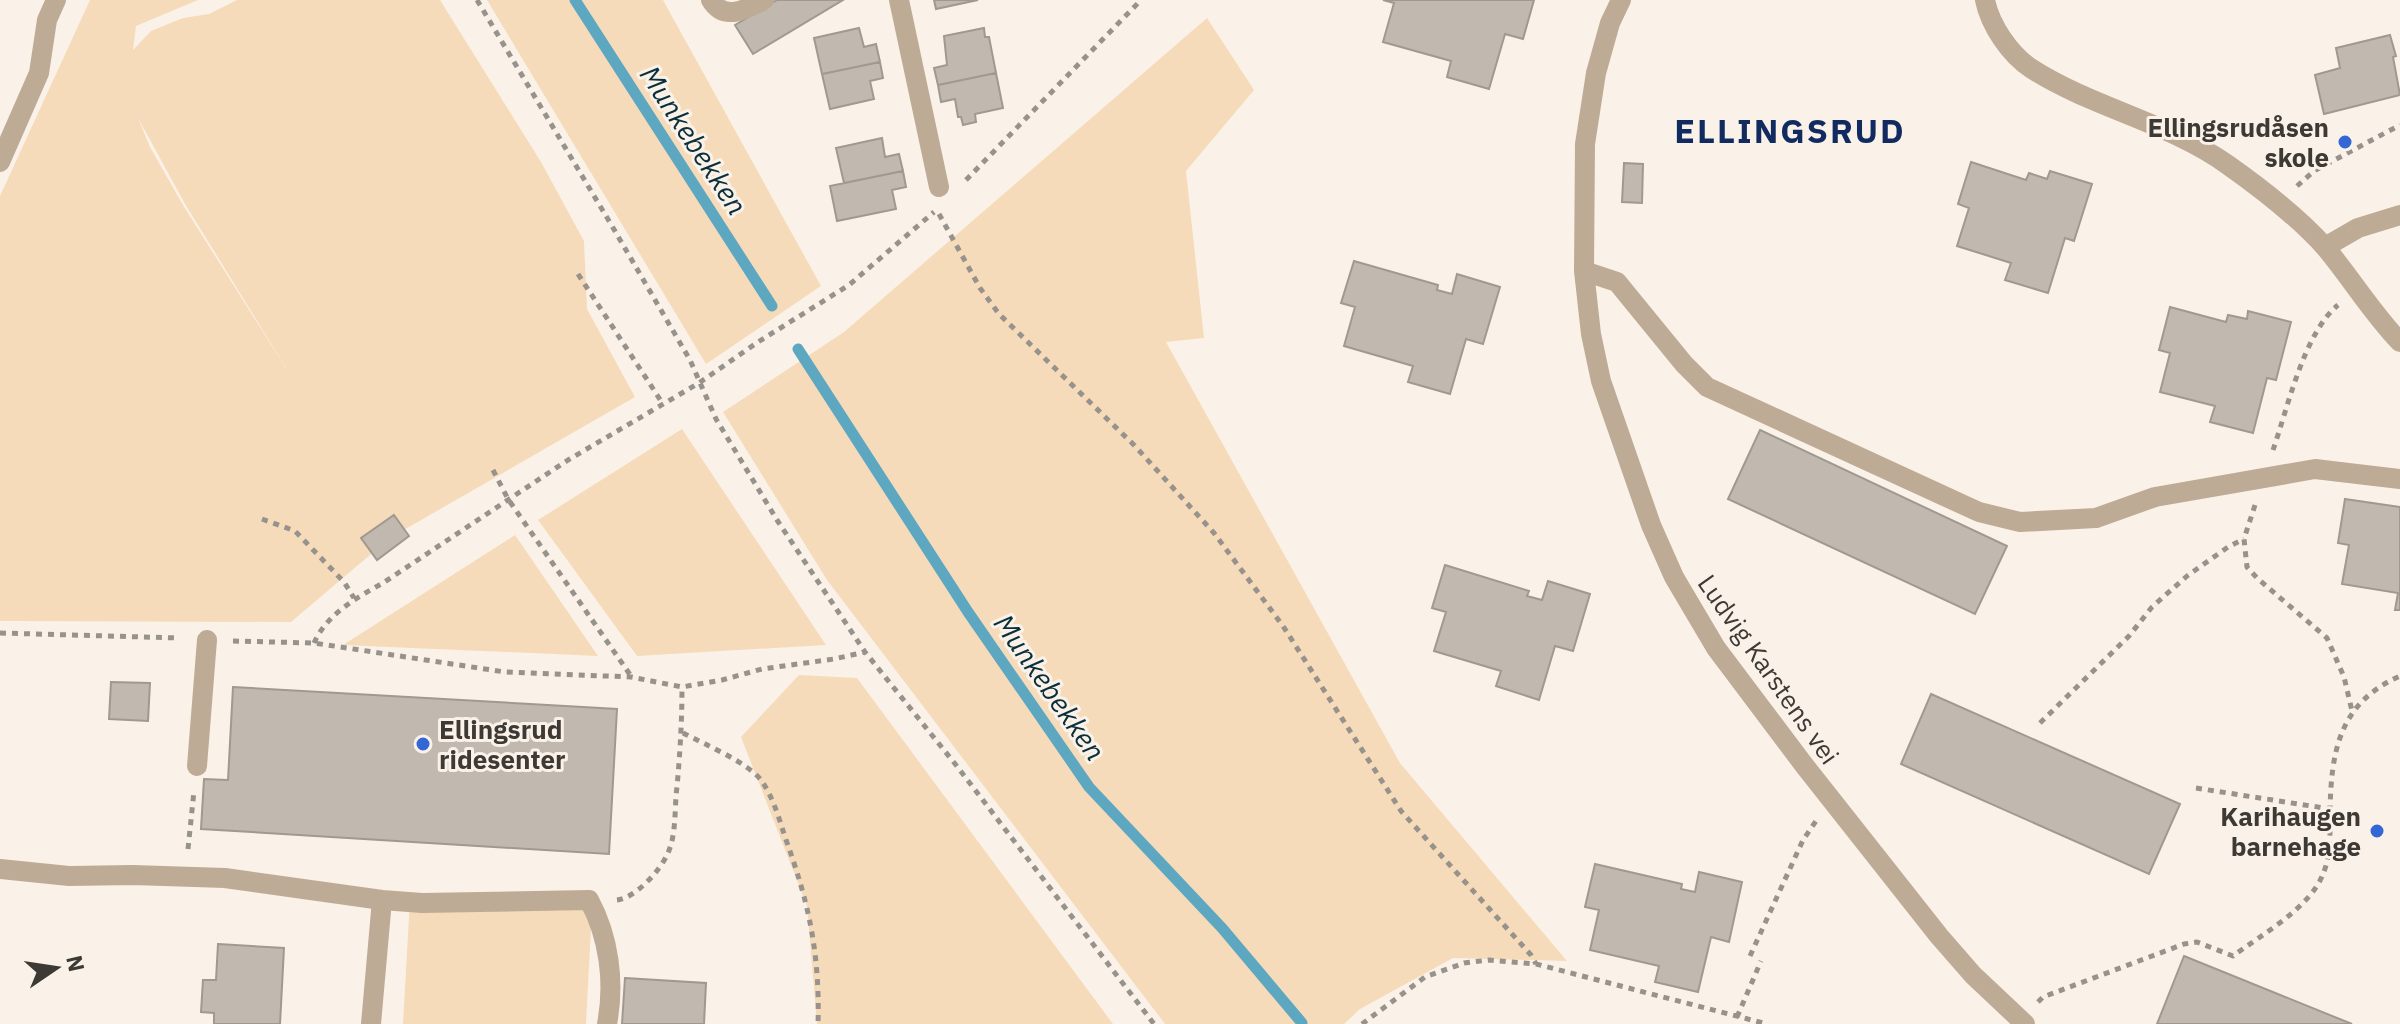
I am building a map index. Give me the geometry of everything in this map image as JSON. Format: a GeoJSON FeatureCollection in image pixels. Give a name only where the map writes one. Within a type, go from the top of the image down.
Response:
{"type":"FeatureCollection","features":[{"type":"Feature","properties":{"kind":"street"},"geometry":{"type":"LineString","coordinates":[[0,162],[39,73],[47,20],[56,0]]}},
{"type":"Feature","properties":{"kind":"street"},"geometry":{"type":"LineString","coordinates":[[711,0],[726,13],[738,12],[764,0]]}},
{"type":"Feature","properties":{"kind":"street"},"geometry":{"type":"LineString","coordinates":[[899,0],[939,187]]}},
{"type":"Feature","properties":{"kind":"street","name":"Ludvig Karstens vei"},"geometry":{"type":"LineString","coordinates":[[1621,0],[1610,23],[1596,73],[1585,144],[1584,271],[1591,334],[1601,381],[1651,525],[1674,577],[1716,648],[1830,800],[1939,936],[1973,975],[2022,1022]]}},
{"type":"Feature","properties":{"kind":"street"},"geometry":{"type":"LineString","coordinates":[[1985,0],[2001,38],[2030,67],[2165,130],[2225,162],[2277,202],[2325,247],[2398,337]]}},
{"type":"Feature","properties":{"kind":"street"},"geometry":{"type":"LineString","coordinates":[[2325,247],[2358,228],[2400,215]]}},
{"type":"Feature","properties":{"kind":"street"},"geometry":{"type":"LineString","coordinates":[[1584,271],[1617,282],[1684,364],[1707,387],[1979,512],[2020,522],[2096,518],[2155,497],[2315,469],[2400,479]]}},
{"type":"Feature","properties":{"kind":"street"},"geometry":{"type":"LineString","coordinates":[[197,766],[207,640]]}},
{"type":"Feature","properties":{"kind":"street"},"geometry":{"type":"LineString","coordinates":[[0,869],[69,876],[225,878],[422,903],[589,900],[601,922],[607,947],[610,982],[607,1024]]}},
{"type":"Feature","properties":{"kind":"street"},"geometry":{"type":"LineString","coordinates":[[371,1024],[382,900]]}},
{"type":"Feature","properties":{"kind":"path"},"geometry":{"type":"LineString","coordinates":[[477,0],[628,252],[690,360],[716,419],[777,520],[865,652],[956,765],[1154,1024]]}},
{"type":"Feature","properties":{"kind":"path"},"geometry":{"type":"LineString","coordinates":[[2277,202],[2314,171],[2400,125]]}},
{"type":"Feature","properties":{"kind":"path"},"geometry":{"type":"LineString","coordinates":[[936,209],[980,288],[999,314],[1134,445],[1214,533],[1283,626],[1401,811],[1536,964]]}},
{"type":"Feature","properties":{"kind":"path"},"geometry":{"type":"LineString","coordinates":[[578,274],[663,404]]}},
{"type":"Feature","properties":{"kind":"path"},"geometry":{"type":"LineString","coordinates":[[2339,304],[2326,315],[2314,333],[2244,539],[2247,567],[2327,638],[2344,677],[2352,711]]}},
{"type":"Feature","properties":{"kind":"path"},"geometry":{"type":"LineString","coordinates":[[314,643],[321,628],[354,598],[383,583],[568,460],[699,383]]}},
{"type":"Feature","properties":{"kind":"path"},"geometry":{"type":"LineString","coordinates":[[493,470],[508,499],[631,677]]}},
{"type":"Feature","properties":{"kind":"path"},"geometry":{"type":"LineString","coordinates":[[262,519],[295,531],[344,582],[354,598]]}},
{"type":"Feature","properties":{"kind":"path"},"geometry":{"type":"LineString","coordinates":[[2040,723],[2129,636],[2152,607],[2187,576],[2244,539]]}},
{"type":"Feature","properties":{"kind":"path"},"geometry":{"type":"LineString","coordinates":[[0,633],[314,643],[505,672],[631,677],[682,687],[762,669],[865,652]]}},
{"type":"Feature","properties":{"kind":"path"},"geometry":{"type":"LineString","coordinates":[[2022,1022],[2043,997],[2184,944],[2197,942],[2233,956],[2299,908],[2323,876],[2330,846],[2332,776],[2341,733],[2352,711],[2373,690],[2400,676]]}},
{"type":"Feature","properties":{"kind":"path"},"geometry":{"type":"LineString","coordinates":[[589,900],[622,901],[640,887],[667,856],[675,824],[683,733],[682,687]]}},
{"type":"Feature","properties":{"kind":"path"},"geometry":{"type":"LineString","coordinates":[[683,733],[760,779],[773,802],[810,916],[816,949],[818,1024]]}},
{"type":"Feature","properties":{"kind":"path"},"geometry":{"type":"LineString","coordinates":[[189,832],[197,766]]}},
{"type":"Feature","properties":{"kind":"path"},"geometry":{"type":"LineString","coordinates":[[2196,788],[2261,801],[2330,809]]}},
{"type":"Feature","properties":{"kind":"path"},"geometry":{"type":"LineString","coordinates":[[1750,956],[1803,840],[1830,800]]}},
{"type":"Feature","properties":{"kind":"path"},"geometry":{"type":"LineString","coordinates":[[1362,1024],[1425,977],[1464,963],[1489,960],[1536,964],[1767,1024]]}},
{"type":"Feature","properties":{"kind":"path"},"geometry":{"type":"LineString","coordinates":[[1737,1017],[1761,961]]}},
{"type":"Feature","properties":{"kind":"shaded area"},"geometry":{"type":"Polygon","coordinates":[[[90,0],[198,0],[136,26],[133,50],[151,31],[183,18],[209,14],[237,0],[440,0],[541,162],[584,241],[587,309],[635,397],[390,538],[291,622],[0,621],[0,196],[90,0]],[[138,118],[150,147],[183,205],[294,381],[185,204],[138,118]]]}},
{"type":"Feature","properties":{"kind":"shaded area"},"geometry":{"type":"Polygon","coordinates":[[[487,0],[663,0],[821,286],[706,364],[487,0]]]}},
{"type":"Feature","properties":{"kind":"shaded area"},"geometry":{"type":"Polygon","coordinates":[[[1207,18],[1254,90],[1186,171],[1204,338],[1166,342],[1400,763],[1567,961],[1453,958],[1360,1009],[1344,1024],[1165,1024],[827,580],[723,412],[844,332],[1207,18]]]}},
{"type":"Feature","properties":{"kind":"shaded area"},"geometry":{"type":"Polygon","coordinates":[[[682,429],[826,645],[637,656],[538,520],[682,429]]]}},
{"type":"Feature","properties":{"kind":"shaded area"},"geometry":{"type":"Polygon","coordinates":[[[515,535],[598,656],[343,645],[515,535]]]}},
{"type":"Feature","properties":{"kind":"shaded area"},"geometry":{"type":"Polygon","coordinates":[[[799,675],[857,678],[1113,1024],[817,1024],[807,906],[741,737],[799,675]]]}},
{"type":"Feature","properties":{"kind":"shaded area"},"geometry":{"type":"Polygon","coordinates":[[[410,898],[592,908],[586,1024],[403,1024],[410,898]]]}},
{"type":"Feature","properties":{"kind":"building"},"geometry":{"type":"Polygon","coordinates":[[[777,0],[843,0],[753,54],[735,25],[777,0]]]}},
{"type":"Feature","properties":{"kind":"building"},"geometry":{"type":"Polygon","coordinates":[[[934,0],[978,0],[936,9],[934,0]]]}},
{"type":"Feature","properties":{"kind":"building"},"geometry":{"type":"Polygon","coordinates":[[[1383,0],[1534,0],[1523,39],[1505,34],[1489,89],[1447,77],[1451,61],[1383,42],[1394,3],[1383,0]]]}},
{"type":"Feature","properties":{"kind":"building"},"geometry":{"type":"Polygon","coordinates":[[[859,28],[864,47],[876,44],[880,62],[822,74],[814,38],[859,28]]]}},
{"type":"Feature","properties":{"kind":"building"},"geometry":{"type":"Polygon","coordinates":[[[984,28],[985,37],[989,37],[996,73],[938,85],[934,68],[947,65],[944,36],[984,28]]]}},
{"type":"Feature","properties":{"kind":"building"},"geometry":{"type":"Polygon","coordinates":[[[2390,35],[2396,56],[2393,57],[2400,95],[2324,114],[2315,75],[2340,68],[2336,48],[2390,35]]]}},
{"type":"Feature","properties":{"kind":"building"},"geometry":{"type":"Polygon","coordinates":[[[880,62],[883,78],[870,81],[874,99],[830,109],[822,74],[880,62]]]}},
{"type":"Feature","properties":{"kind":"building"},"geometry":{"type":"Polygon","coordinates":[[[996,73],[1003,108],[975,114],[976,122],[963,125],[961,117],[958,117],[955,99],[941,102],[938,85],[996,73]]]}},
{"type":"Feature","properties":{"kind":"building"},"geometry":{"type":"Polygon","coordinates":[[[882,138],[885,157],[899,154],[903,171],[844,183],[836,148],[882,138]]]}},
{"type":"Feature","properties":{"kind":"building"},"geometry":{"type":"Polygon","coordinates":[[[1971,162],[2026,180],[2029,173],[2047,179],[2050,171],[2092,184],[2074,241],[2065,238],[2048,293],[2005,280],[2011,263],[1957,246],[1969,208],[1958,204],[1971,162]]]}},
{"type":"Feature","properties":{"kind":"building"},"geometry":{"type":"Polygon","coordinates":[[[1624,163],[1643,164],[1642,203],[1622,202],[1624,163]]]}},
{"type":"Feature","properties":{"kind":"building"},"geometry":{"type":"Polygon","coordinates":[[[903,171],[906,187],[892,190],[896,209],[837,221],[830,186],[903,171]]]}},
{"type":"Feature","properties":{"kind":"building"},"geometry":{"type":"Polygon","coordinates":[[[1354,261],[1438,285],[1437,290],[1452,294],[1457,274],[1500,287],[1483,344],[1466,339],[1450,394],[1408,382],[1413,366],[1344,346],[1355,307],[1341,303],[1354,261]]]}},
{"type":"Feature","properties":{"kind":"building"},"geometry":{"type":"Polygon","coordinates":[[[2170,307],[2226,322],[2228,315],[2247,319],[2248,311],[2291,322],[2276,380],[2267,378],[2253,433],[2210,422],[2215,406],[2160,392],[2170,353],[2159,350],[2170,307]]]}},
{"type":"Feature","properties":{"kind":"building"},"geometry":{"type":"Polygon","coordinates":[[[1760,430],[2007,546],[1975,614],[1728,499],[1760,430]]]}},
{"type":"Feature","properties":{"kind":"building"},"geometry":{"type":"Polygon","coordinates":[[[2345,499],[2400,507],[2400,610],[2395,610],[2398,593],[2342,584],[2349,545],[2338,543],[2345,499]]]}},
{"type":"Feature","properties":{"kind":"building"},"geometry":{"type":"Polygon","coordinates":[[[394,515],[409,536],[377,560],[361,538],[394,515]]]}},
{"type":"Feature","properties":{"kind":"building"},"geometry":{"type":"Polygon","coordinates":[[[1445,565],[1529,591],[1527,596],[1542,600],[1548,581],[1590,594],[1573,651],[1555,646],[1539,700],[1496,686],[1501,671],[1434,651],[1446,612],[1432,608],[1445,565]]]}},
{"type":"Feature","properties":{"kind":"building"},"geometry":{"type":"Polygon","coordinates":[[[111,682],[150,683],[148,721],[109,719],[111,682]]]}},
{"type":"Feature","properties":{"kind":"building","name":"Ellingsrud ridesenter"},"geometry":{"type":"Polygon","coordinates":[[[233,687],[617,709],[609,854],[201,829],[204,779],[228,780],[233,687]]]}},
{"type":"Feature","properties":{"kind":"building"},"geometry":{"type":"Polygon","coordinates":[[[1931,694],[2180,804],[2149,874],[1901,764],[1931,694]]]}},
{"type":"Feature","properties":{"kind":"building"},"geometry":{"type":"Polygon","coordinates":[[[1595,864],[1682,884],[1681,889],[1695,892],[1699,872],[1742,882],[1729,942],[1711,937],[1698,992],[1655,982],[1659,966],[1590,950],[1599,910],[1585,907],[1595,864]]]}},
{"type":"Feature","properties":{"kind":"building"},"geometry":{"type":"Polygon","coordinates":[[[218,944],[284,948],[280,1024],[214,1024],[214,1013],[201,1012],[203,980],[216,980],[218,944]]]}},
{"type":"Feature","properties":{"kind":"building"},"geometry":{"type":"Polygon","coordinates":[[[2184,956],[2352,1024],[2157,1024],[2184,956]]]}},
{"type":"Feature","properties":{"kind":"building"},"geometry":{"type":"Polygon","coordinates":[[[625,978],[706,983],[704,1024],[622,1024],[625,978]]]}},
{"type":"Feature","properties":{"kind":"waterway","name":"Munkebekken"},"geometry":{"type":"LineString","coordinates":[[575,0],[772,306]]}},
{"type":"Feature","properties":{"kind":"waterway","name":"Munkebekken"},"geometry":{"type":"LineString","coordinates":[[798,349],[968,612],[1089,787],[1222,928],[1302,1023]]}},
{"type":"Feature","properties":{"kind":"place","name":"Ellingsrudåsen skole"},"geometry":{"type":"Point","coordinates":[2345,142]}},
{"type":"Feature","properties":{"kind":"place","name":"Ellingsrud ridesenter"},"geometry":{"type":"Point","coordinates":[423,744]}},
{"type":"Feature","properties":{"kind":"place","name":"Karihaugen barnehage"},"geometry":{"type":"Point","coordinates":[2377,831]}},
{"type":"Feature","properties":{"kind":"district","name":"ELLINGSRUD"},"geometry":{"type":"Point","coordinates":[1790,130]}}]}
